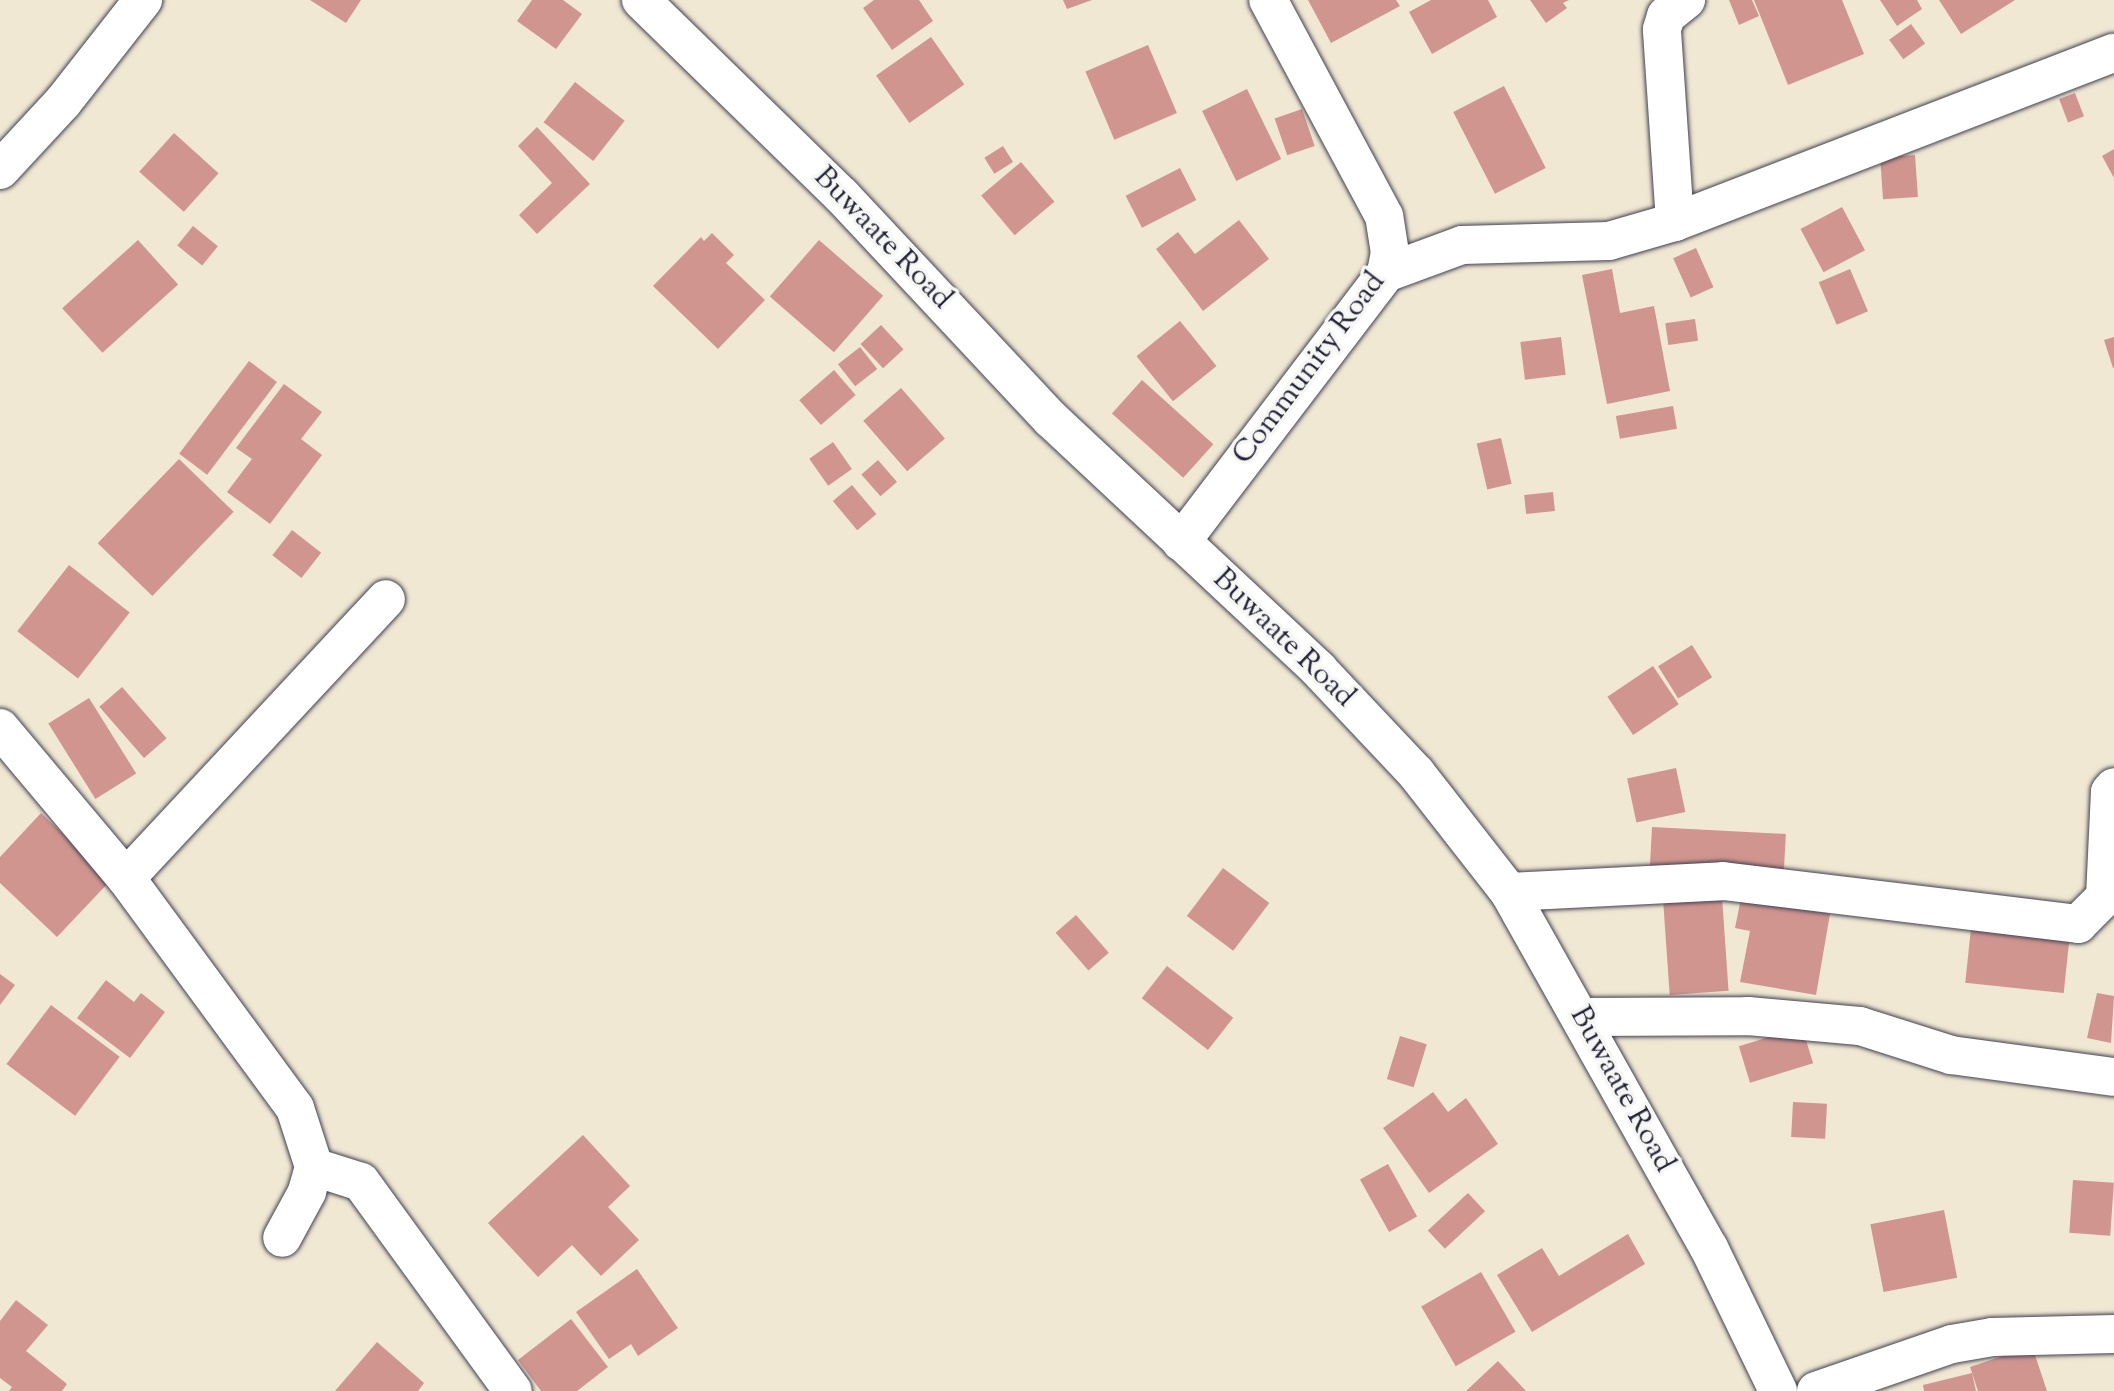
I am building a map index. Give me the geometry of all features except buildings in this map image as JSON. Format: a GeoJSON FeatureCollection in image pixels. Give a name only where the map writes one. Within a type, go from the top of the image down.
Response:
{"type":"FeatureCollection","features":[{"type":"Feature","properties":{"kind":"street"},"geometry":{"type":"LineString","coordinates":[[0,170],[63,102],[143,0]]}},
{"type":"Feature","properties":{"kind":"street","name":"Buwaate Road"},"geometry":{"type":"LineString","coordinates":[[641,0],[842,196],[1051,419],[1319,670],[1416,773],[1509,892],[1709,1248],[1778,1391]]}},
{"type":"Feature","properties":{"kind":"street","name":"Community Road"},"geometry":{"type":"LineString","coordinates":[[1181,542],[1386,273],[1391,239],[1384,216],[1268,0]]}},
{"type":"Feature","properties":{"kind":"street"},"geometry":{"type":"LineString","coordinates":[[1675,222],[1662,29],[1666,16],[1686,0]]}},
{"type":"Feature","properties":{"kind":"street"},"geometry":{"type":"LineString","coordinates":[[1386,273],[1462,245],[1609,241],[1675,222],[2114,53]]}},
{"type":"Feature","properties":{"kind":"street"},"geometry":{"type":"LineString","coordinates":[[126,878],[386,599]]}},
{"type":"Feature","properties":{"kind":"street"},"geometry":{"type":"LineString","coordinates":[[0,729],[126,878],[295,1108],[314,1167],[307,1192],[282,1238]]}},
{"type":"Feature","properties":{"kind":"street"},"geometry":{"type":"LineString","coordinates":[[1509,892],[1723,881],[2078,924],[2105,897],[2110,792],[2114,787]]}},
{"type":"Feature","properties":{"kind":"street"},"geometry":{"type":"LineString","coordinates":[[1581,1017],[1748,1016],[1860,1026],[1951,1055],[2114,1077]]}},
{"type":"Feature","properties":{"kind":"street"},"geometry":{"type":"LineString","coordinates":[[314,1167],[361,1182],[513,1391]]}},
{"type":"Feature","properties":{"kind":"street"},"geometry":{"type":"LineString","coordinates":[[1816,1391],[1952,1344],[1992,1337],[2114,1334]]}}]}
